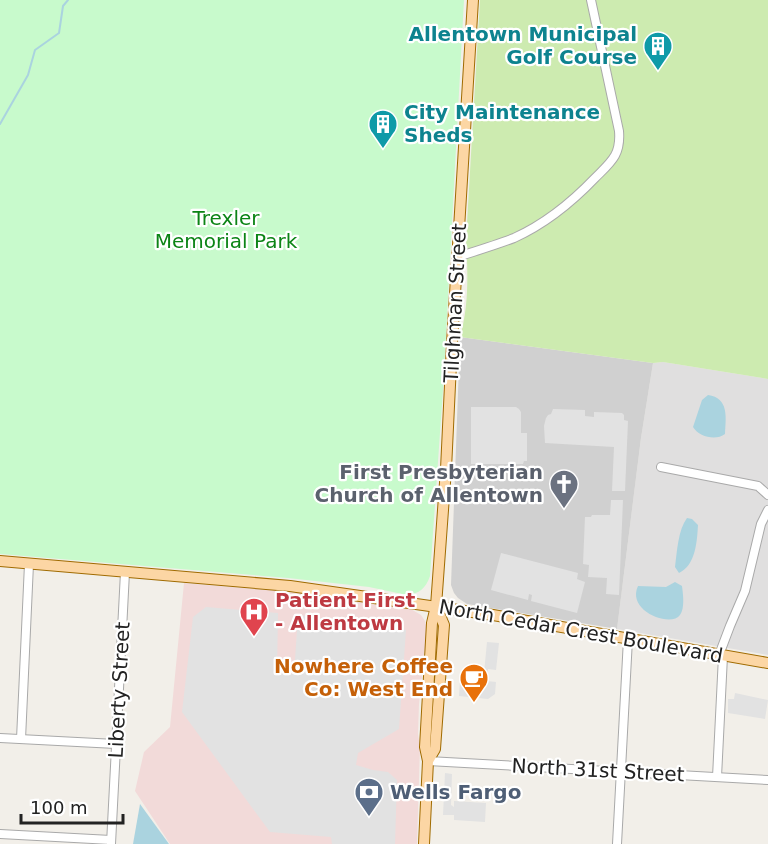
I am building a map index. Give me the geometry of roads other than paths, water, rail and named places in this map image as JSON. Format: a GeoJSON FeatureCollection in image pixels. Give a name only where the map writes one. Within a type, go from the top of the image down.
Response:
{"type":"FeatureCollection","features":[{"type":"Feature","properties":{"kind":"main road","name":"Tilghman Street"},"geometry":{"type":"LineString","coordinates":[[424,844],[428,761],[425,747],[428,686],[446,469],[473,0]]}},
{"type":"Feature","properties":{"kind":"main road","name":"North Cedar Crest Boulevard"},"geometry":{"type":"LineString","coordinates":[[0,561],[290,586],[436,606],[768,663]]}},
{"type":"Feature","properties":{"kind":"street"},"geometry":{"type":"LineString","coordinates":[[457,257],[516,237],[537,226],[562,209],[616,155],[620,142],[620,131],[591,0]]}},
{"type":"Feature","properties":{"kind":"street"},"geometry":{"type":"LineString","coordinates":[[661,467],[758,486],[768,495]]}},
{"type":"Feature","properties":{"kind":"street"},"geometry":{"type":"LineString","coordinates":[[717,777],[721,655],[745,591],[761,524],[768,510]]}},
{"type":"Feature","properties":{"kind":"street"},"geometry":{"type":"LineString","coordinates":[[21,739],[29,564]]}},
{"type":"Feature","properties":{"kind":"street","name":"Liberty Street"},"geometry":{"type":"LineString","coordinates":[[111,842],[125,572]]}},
{"type":"Feature","properties":{"kind":"street"},"geometry":{"type":"LineString","coordinates":[[617,844],[628,639]]}},
{"type":"Feature","properties":{"kind":"street"},"geometry":{"type":"LineString","coordinates":[[0,738],[116,744]]}},
{"type":"Feature","properties":{"kind":"street","name":"North 31st Street"},"geometry":{"type":"LineString","coordinates":[[428,761],[768,780]]}},
{"type":"Feature","properties":{"kind":"street"},"geometry":{"type":"LineString","coordinates":[[0,834],[111,842]]}},
{"type":"Feature","properties":{"kind":"water"},"geometry":{"type":"Polygon","coordinates":[[[708,395],[720,400],[725,409],[725,434],[721,436],[703,435],[693,427],[702,400],[708,395]]]}},
{"type":"Feature","properties":{"kind":"water"},"geometry":{"type":"Polygon","coordinates":[[[687,518],[692,519],[698,525],[696,545],[689,564],[679,573],[675,567],[677,548],[687,518]]]}},
{"type":"Feature","properties":{"kind":"water"},"geometry":{"type":"Polygon","coordinates":[[[675,582],[682,586],[683,609],[675,619],[651,615],[638,603],[636,595],[638,586],[666,587],[675,582]]]}},
{"type":"Feature","properties":{"kind":"water"},"geometry":{"type":"Polygon","coordinates":[[[140,804],[169,844],[133,844],[140,804]]]}},
{"type":"Feature","properties":{"kind":"waterway"},"geometry":{"type":"LineString","coordinates":[[0,124],[28,75],[35,50],[59,33],[63,6],[68,0]]}},
{"type":"Feature","properties":{"kind":"place","name":"Allentown Municipal Golf Course"},"geometry":{"type":"Point","coordinates":[658,72]}},
{"type":"Feature","properties":{"kind":"place","name":"City Maintenance Sheds"},"geometry":{"type":"Point","coordinates":[383,150]}},
{"type":"Feature","properties":{"kind":"place","name":"First Presbyterian Church of Allentown"},"geometry":{"type":"Point","coordinates":[564,510]}},
{"type":"Feature","properties":{"kind":"place","name":"Patient First - Allentown"},"geometry":{"type":"Point","coordinates":[254,638]}},
{"type":"Feature","properties":{"kind":"place","name":"Nowhere Coffee Co: West End"},"geometry":{"type":"Point","coordinates":[474,704]}},
{"type":"Feature","properties":{"kind":"place","name":"Wells Fargo"},"geometry":{"type":"Point","coordinates":[369,818]}},
{"type":"Feature","properties":{"kind":"park label","name":"Trexler Memorial Park"},"geometry":{"type":"Point","coordinates":[226,230]}}]}
